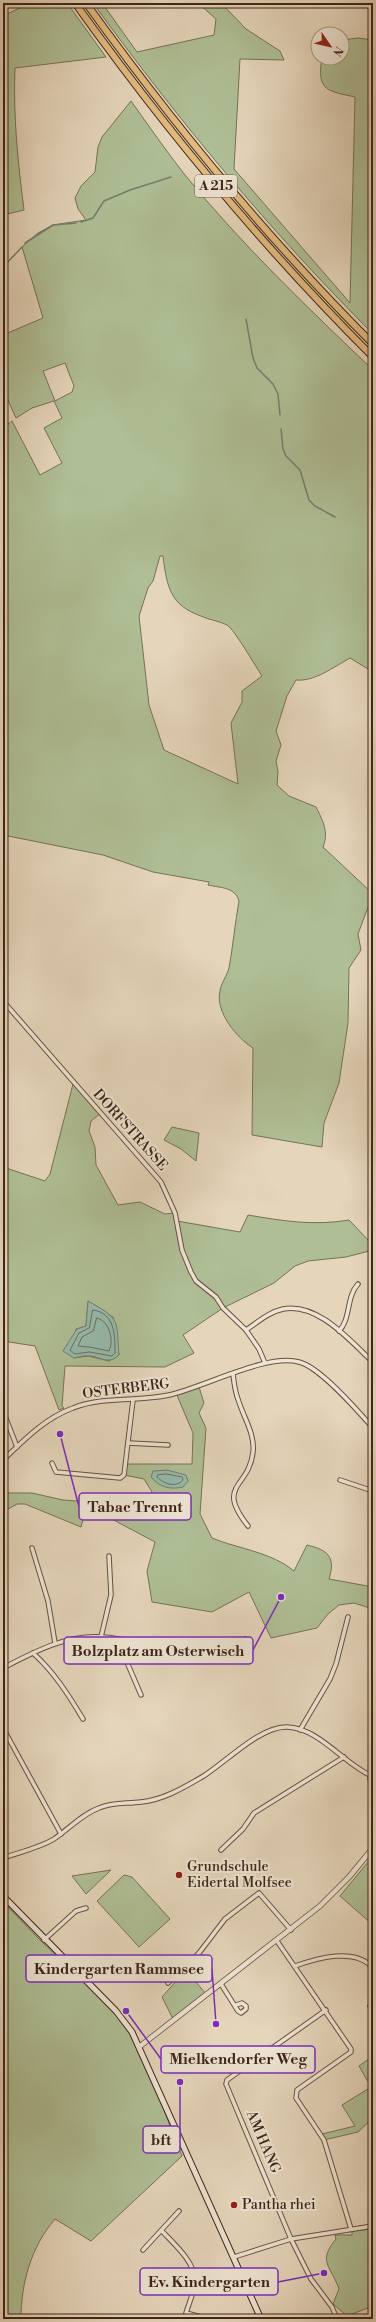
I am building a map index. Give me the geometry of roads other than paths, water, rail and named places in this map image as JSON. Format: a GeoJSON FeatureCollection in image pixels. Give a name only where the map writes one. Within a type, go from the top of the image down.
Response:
{"type":"FeatureCollection","features":[{"type":"Feature","properties":{"kind":"highway","name":"A 215"},"geometry":{"type":"LineString","coordinates":[[75,3],[158,115],[221,192],[278,257],[373,357]]}},
{"type":"Feature","properties":{"kind":"highway","name":"A 215"},"geometry":{"type":"LineString","coordinates":[[86,3],[165,109],[228,186],[286,252],[373,344]]}},
{"type":"Feature","properties":{"kind":"main road"},"geometry":{"type":"LineString","coordinates":[[3,1896],[44,1940],[116,2011],[139,2047],[261,2319]]}},
{"type":"Feature","properties":{"kind":"street","name":"DORFSTRASSE"},"geometry":{"type":"LineString","coordinates":[[3,1001],[161,1182],[175,1213],[182,1250],[196,1281],[216,1297],[223,1308],[246,1330],[259,1349],[265,1363]]}},
{"type":"Feature","properties":{"kind":"street"},"geometry":{"type":"LineString","coordinates":[[339,1331],[344,1324],[353,1290],[358,1284]]}},
{"type":"Feature","properties":{"kind":"street"},"geometry":{"type":"LineString","coordinates":[[246,1330],[274,1312],[292,1309],[309,1312],[339,1331],[373,1362]]}},
{"type":"Feature","properties":{"kind":"street","name":"OSTERBERG"},"geometry":{"type":"LineString","coordinates":[[3,1460],[48,1421],[73,1408],[96,1401],[133,1400],[179,1393],[280,1359],[306,1363],[329,1382],[373,1428]]}},
{"type":"Feature","properties":{"kind":"street"},"geometry":{"type":"LineString","coordinates":[[233,1374],[238,1400],[252,1436],[252,1460],[249,1468],[234,1489],[233,1495],[236,1510],[248,1526]]}},
{"type":"Feature","properties":{"kind":"street"},"geometry":{"type":"LineString","coordinates":[[52,1464],[56,1472],[120,1478],[126,1471],[133,1400]]}},
{"type":"Feature","properties":{"kind":"street"},"geometry":{"type":"LineString","coordinates":[[3,1410],[17,1447]]}},
{"type":"Feature","properties":{"kind":"street"},"geometry":{"type":"LineString","coordinates":[[128,1444],[168,1445]]}},
{"type":"Feature","properties":{"kind":"street"},"geometry":{"type":"LineString","coordinates":[[340,1480],[373,1491]]}},
{"type":"Feature","properties":{"kind":"street"},"geometry":{"type":"LineString","coordinates":[[32,1548],[48,1601],[54,1643]]}},
{"type":"Feature","properties":{"kind":"street"},"geometry":{"type":"LineString","coordinates":[[101,1637],[111,1595],[109,1556]]}},
{"type":"Feature","properties":{"kind":"street"},"geometry":{"type":"LineString","coordinates":[[300,1730],[330,1679],[336,1664],[348,1616]]}},
{"type":"Feature","properties":{"kind":"street"},"geometry":{"type":"LineString","coordinates":[[3,1668],[54,1643],[101,1637],[196,1656],[216,1653],[232,1648],[246,1639]]}},
{"type":"Feature","properties":{"kind":"street"},"geometry":{"type":"LineString","coordinates":[[117,1639],[141,1695]]}},
{"type":"Feature","properties":{"kind":"street"},"geometry":{"type":"LineString","coordinates":[[33,1653],[50,1668],[84,1719]]}},
{"type":"Feature","properties":{"kind":"street"},"geometry":{"type":"LineString","coordinates":[[3,1858],[42,1845],[61,1834],[90,1812],[101,1807],[114,1804],[141,1802],[170,1795],[204,1776],[270,1730],[286,1727],[300,1730],[344,1757],[360,1771],[370,1776]]}},
{"type":"Feature","properties":{"kind":"street"},"geometry":{"type":"LineString","coordinates":[[3,1728],[61,1834]]}},
{"type":"Feature","properties":{"kind":"street"},"geometry":{"type":"LineString","coordinates":[[221,1850],[243,1829],[254,1812],[344,1757]]}},
{"type":"Feature","properties":{"kind":"street"},"geometry":{"type":"LineString","coordinates":[[373,1767],[370,1776],[373,1789]]}},
{"type":"Feature","properties":{"kind":"street"},"geometry":{"type":"LineString","coordinates":[[139,2047],[291,1930],[335,1892],[373,1848]]}},
{"type":"Feature","properties":{"kind":"street"},"geometry":{"type":"LineString","coordinates":[[168,1983],[199,1953],[225,1919],[259,1893],[291,1930]]}},
{"type":"Feature","properties":{"kind":"street"},"geometry":{"type":"LineString","coordinates":[[44,1940],[76,1911],[86,1908]]}},
{"type":"Feature","properties":{"kind":"street"},"geometry":{"type":"LineString","coordinates":[[277,1941],[326,2010],[351,2052],[297,2090],[296,2098],[324,2140],[351,2230]]}},
{"type":"Feature","properties":{"kind":"street"},"geometry":{"type":"LineString","coordinates":[[295,1966],[349,1956],[364,1960],[373,1968]]}},
{"type":"Feature","properties":{"kind":"street"},"geometry":{"type":"LineString","coordinates":[[221,1984],[236,2004]]}},
{"type":"Feature","properties":{"kind":"street","name":"AM HANG"},"geometry":{"type":"LineString","coordinates":[[326,2010],[227,2080],[226,2084],[291,2239],[311,2278],[332,2307],[337,2319]]}},
{"type":"Feature","properties":{"kind":"street"},"geometry":{"type":"LineString","coordinates":[[143,2250],[179,2211]]}},
{"type":"Feature","properties":{"kind":"street"},"geometry":{"type":"LineString","coordinates":[[234,2257],[291,2239],[373,2226]]}},
{"type":"Feature","properties":{"kind":"street"},"geometry":{"type":"LineString","coordinates":[[162,2231],[180,2252],[193,2272],[195,2280],[186,2313],[209,2319]]}},
{"type":"Feature","properties":{"kind":"water"},"geometry":{"type":"Polygon","coordinates":[[[88,1301],[107,1313],[115,1322],[118,1334],[119,1355],[112,1360],[86,1356],[74,1358],[63,1351],[77,1329],[86,1326],[88,1301]]]}},
{"type":"Feature","properties":{"kind":"water"},"geometry":{"type":"Polygon","coordinates":[[[167,1470],[186,1475],[188,1481],[183,1487],[169,1488],[161,1485],[151,1477],[153,1471],[167,1470]]]}},
{"type":"Feature","properties":{"kind":"waterway"},"geometry":{"type":"LineString","coordinates":[[81,222],[93,218],[104,201],[130,190],[171,177]]}},
{"type":"Feature","properties":{"kind":"waterway"},"geometry":{"type":"LineString","coordinates":[[25,243],[53,225],[76,223]]}},
{"type":"Feature","properties":{"kind":"waterway"},"geometry":{"type":"LineString","coordinates":[[3,267],[22,247]]}},
{"type":"Feature","properties":{"kind":"waterway"},"geometry":{"type":"LineString","coordinates":[[246,319],[253,358],[257,368],[273,384],[278,394],[280,415]]}},
{"type":"Feature","properties":{"kind":"waterway"},"geometry":{"type":"LineString","coordinates":[[281,429],[283,449],[286,456],[300,470],[309,500],[315,506],[335,517]]}},
{"type":"Feature","properties":{"kind":"place","name":"Tabac Trennt"},"geometry":{"type":"Point","coordinates":[60,1434]}},
{"type":"Feature","properties":{"kind":"place","name":"Bolzplatz am Osterwisch"},"geometry":{"type":"Point","coordinates":[281,1597]}},
{"type":"Feature","properties":{"kind":"place","name":"Grundschule Eidertal Molfsee"},"geometry":{"type":"Point","coordinates":[179,1875]}},
{"type":"Feature","properties":{"kind":"place","name":"Mielkendorfer Weg"},"geometry":{"type":"Point","coordinates":[126,2011]}},
{"type":"Feature","properties":{"kind":"place","name":"Kindergarten Rammsee"},"geometry":{"type":"Point","coordinates":[216,2024]}},
{"type":"Feature","properties":{"kind":"place","name":"bft"},"geometry":{"type":"Point","coordinates":[180,2082]}},
{"type":"Feature","properties":{"kind":"place","name":"Pantha rhei"},"geometry":{"type":"Point","coordinates":[234,2205]}},
{"type":"Feature","properties":{"kind":"place","name":"Ev. Kindergarten"},"geometry":{"type":"Point","coordinates":[324,2273]}}]}
